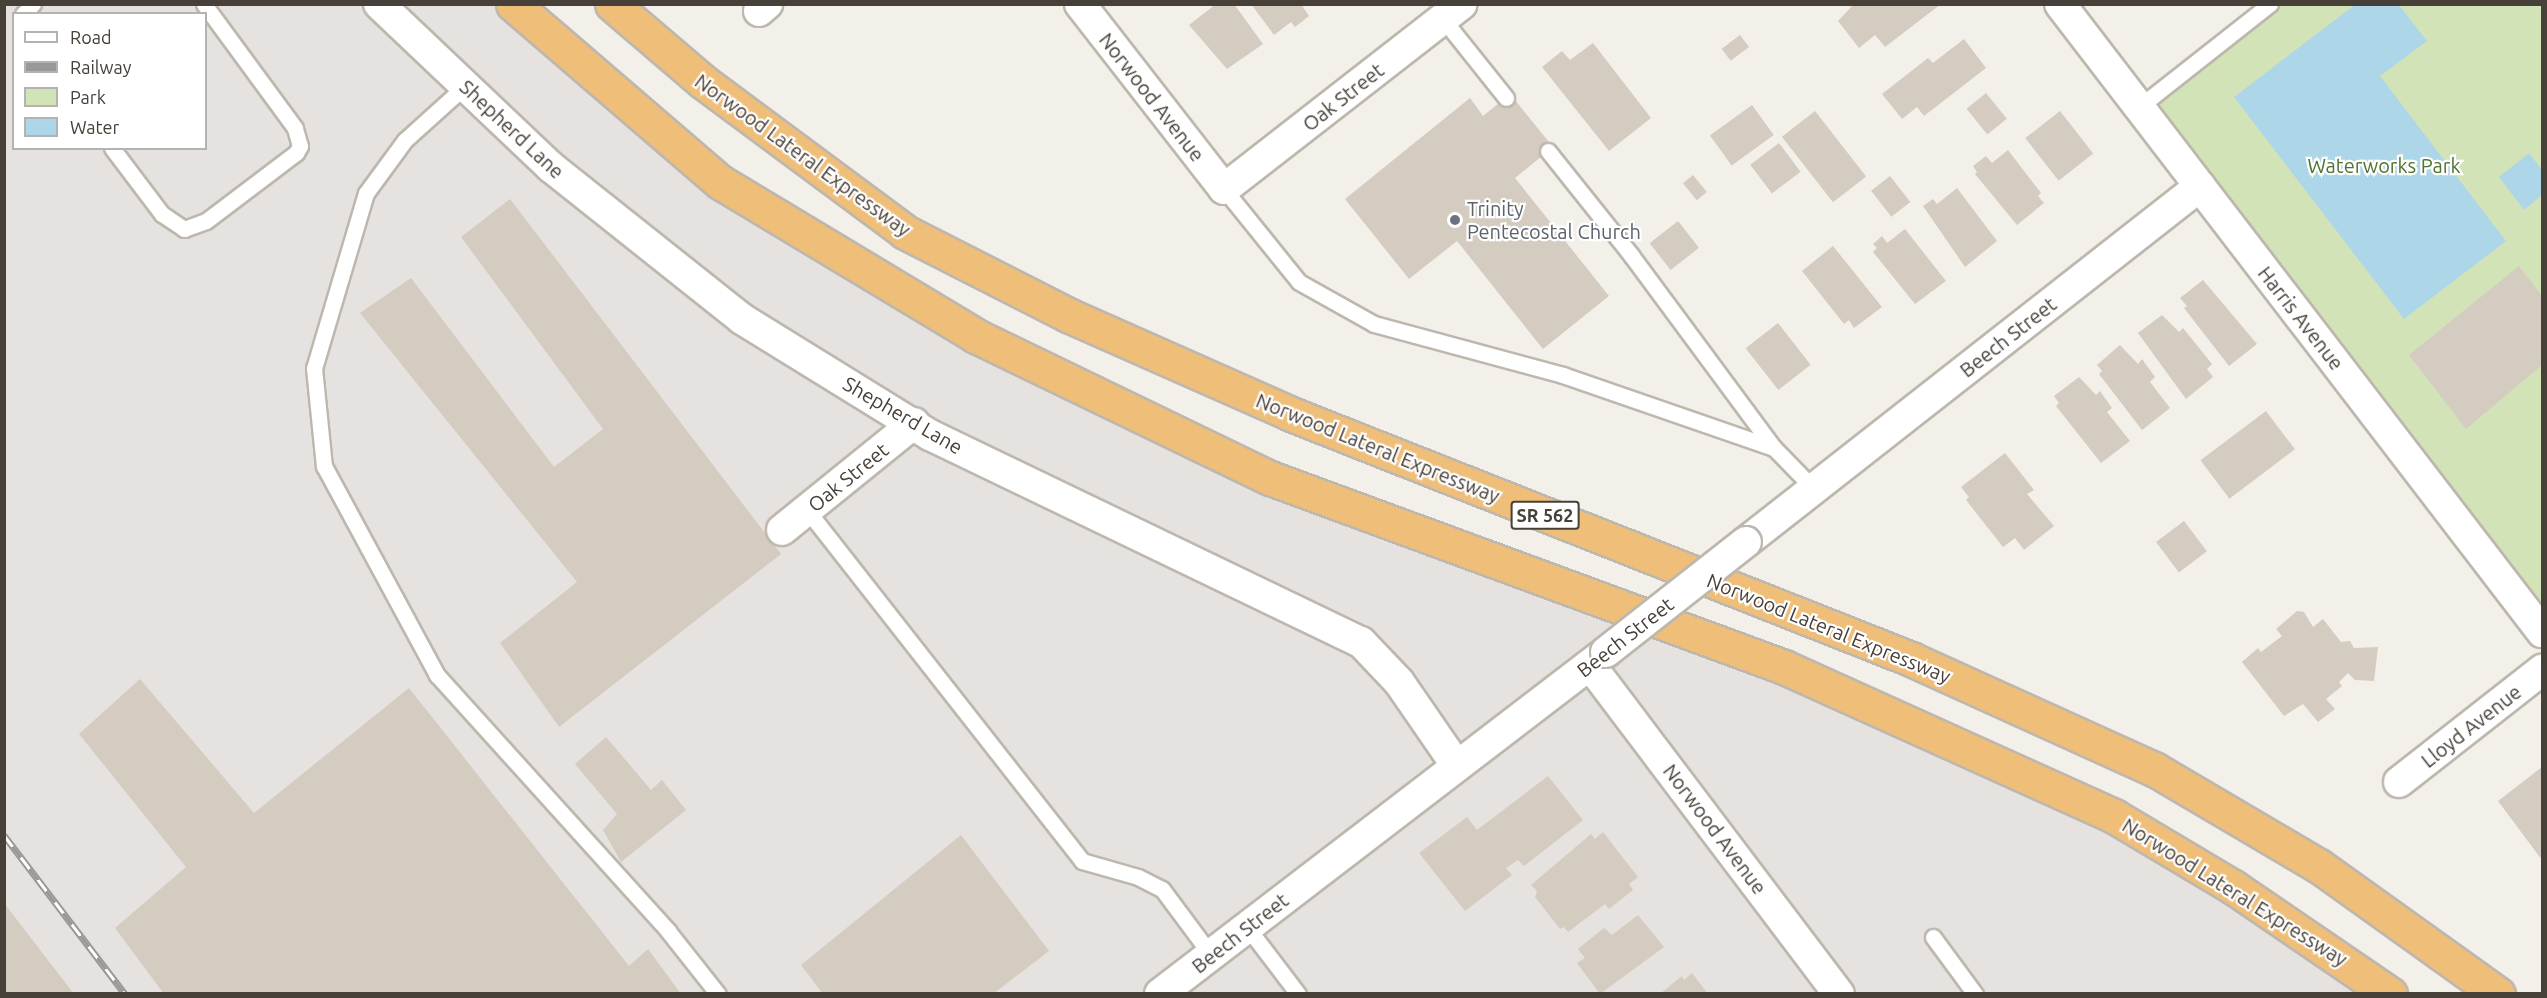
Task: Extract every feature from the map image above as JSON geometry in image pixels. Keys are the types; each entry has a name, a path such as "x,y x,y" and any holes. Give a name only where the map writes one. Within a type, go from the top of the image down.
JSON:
{"highway":[{"name":"Norwood Lateral Expressway","path":"513,4 720,182 976,336 1270,478 1784,667 2092,806 2233,887 2390,993"},
{"name":"Norwood Lateral Expressway","path":"612,4 702,81 905,232 1068,315 1291,414 1911,659 2154,769 2319,866 2498,993"}],"street":[{"name":"Shepherd Lane","path":"379,4 551,167 742,319 914,423 930,435 1361,642 1399,682 1457,766"},
{"name":"Norwood Avenue","path":"1080,4 1224,189"},
{"name":"Harris Avenue","path":"2060,4 2542,632"},
{"name":"Oak Street","path":"1224,189 1452,12"},
{"name":"Beech Street","path":"1160,993 1598,658 2200,186"},
{"name":"Oak Street","path":"782,530 914,423"},
{"name":"Norwood Avenue","path":"1598,658 1839,993"},
{"name":"Lloyd Avenue","path":"2399,782 2542,670"}],"lane":[{"path":"114,150 162,214 184,229 206,222 296,153 300,146 295,128 204,4"},
{"path":"2139,107 2270,4"},
{"path":"1452,12 1506,98"},
{"path":"465,86 405,140 366,193 314,368 324,466 437,675 669,931 718,993"},
{"path":"1548,151 1632,255 1774,448 1814,489"},
{"path":"1224,189 1299,282 1374,324 1563,375 1774,448"},
{"path":"807,510 1082,861 1138,876 1162,889 1211,955"},
{"path":"1247,927 1298,993"},
{"path":"1934,937 1976,993"}],"shaded area":[{"path":"5,4 513,5 720,182 1116,405 1962,746 2390,994 5,994"}],"green space":[{"name":"Waterworks Park","path":"2270,5 2542,5 2542,632 2139,107"}],"water":[{"path":"2356,4 2399,5 2427,41 2380,76 2506,241 2404,319 2234,97"},
{"path":"2529,153 2542,170 2542,195 2524,210 2499,177"}],"building":[{"path":"1216,4 1234,4 1263,44 1227,69 1189,25"},
{"path":"1251,4 1301,4 1309,16 1295,27 1291,22 1274,35"},
{"path":"1854,4 1941,4 1885,47 1875,35 1859,48 1838,21"},
{"path":"1740,35 1749,47 1731,61 1722,49"},
{"path":"1964,39 1986,68 1924,116 1917,107 1902,119 1882,94 1928,58 1933,63"},
{"path":"1593,43 1651,118 1609,151 1542,67 1562,51 1570,60"},
{"path":"1986,93 2007,119 1987,134 1967,109"},
{"name":"Trinity Pentecostal Church","path":"1510,94 1553,147 1515,178 1609,296 1543,349 1457,241 1409,279 1345,199 1470,98 1483,116"},
{"path":"1752,105 1774,135 1732,165 1710,136"},
{"path":"1815,111 1866,176 1833,202 1782,137"},
{"path":"2060,111 2093,154 2059,181 2025,138"},
{"path":"1779,143 1801,172 1772,193 1750,165"},
{"path":"2008,150 2041,193 2038,196 2044,203 2017,225 1975,174 1977,172 1973,166 1986,156 1992,163"},
{"path":"1693,175 1707,192 1697,200 1683,183"},
{"path":"1890,176 1910,202 1891,217 1871,191"},
{"path":"1957,188 1997,241 1965,267 1923,206 1933,199 1937,204"},
{"path":"510,199 781,554 559,727 500,643 577,582 360,313 411,278 554,467 603,429 461,237"},
{"path":"1678,221 1699,248 1671,270 1650,243"},
{"path":"1905,229 1946,281 1915,304 1873,252 1877,248 1873,244 1882,236 1887,243"},
{"path":"1833,246 1882,307 1854,328 1849,320 1844,324 1802,271"},
{"path":"2519,266 2542,296 2542,365 2466,429 2409,355"},
{"path":"2203,280 2257,344 2229,366 2184,308 2187,306 2180,298"},
{"path":"2162,315 2179,332 2183,328 2212,364 2207,369 2213,377 2186,399 2138,333"},
{"path":"1778,323 1811,365 1778,390 1746,348"},
{"path":"2120,345 2138,364 2142,359 2155,377 2150,382 2170,408 2142,430 2099,374 2102,371 2097,365"},
{"path":"2079,377 2096,395 2100,391 2112,408 2107,412 2130,441 2101,463 2056,406 2059,403 2054,396"},
{"path":"2266,411 2295,449 2229,499 2201,460"},
{"path":"2005,453 2034,490 2027,494 2054,526 2024,550 2015,538 2003,547 1966,500 1969,497 1961,487"},
{"path":"2184,521 2207,551 2179,572 2156,542"},
{"path":"2297,611 2304,612 2313,627 2323,619 2341,642 2350,641 2354,648 2378,647 2374,681 2355,680 2348,673 2339,682 2342,686 2326,699 2335,709 2318,722 2303,704 2284,716 2242,662 2258,648 2261,652 2282,636 2276,629"},
{"path":"140,679 254,813 409,688 629,966 648,949 681,994 164,994 115,928 186,867 79,734"},
{"path":"606,737 651,790 662,780 686,810 621,862 603,830 617,814 575,764"},
{"path":"2542,767 2542,860 2498,801"},
{"path":"1548,776 1583,820 1524,866 1518,860 1506,868 1512,875 1465,911 1419,853 1467,817 1477,830"},
{"path":"1603,832 1638,877 1629,884 1633,890 1609,909 1605,904 1568,932 1564,927 1560,929 1535,897 1537,891 1531,885 1591,834 1595,839"},
{"path":"961,835 1049,951 993,994 823,994 801,965"},
{"path":"4,903 74,994 4,994"},
{"path":"1638,915 1664,947 1600,994 1577,963 1585,958 1578,949 1604,928 1612,935"},
{"path":"1692,973 1708,994 1660,994 1682,976 1684,980"}],"railway":[{"path":"4,835 125,994"}],"place":[{"name":"Trinity Pentecostal Church","path":"1455,220"}]}
